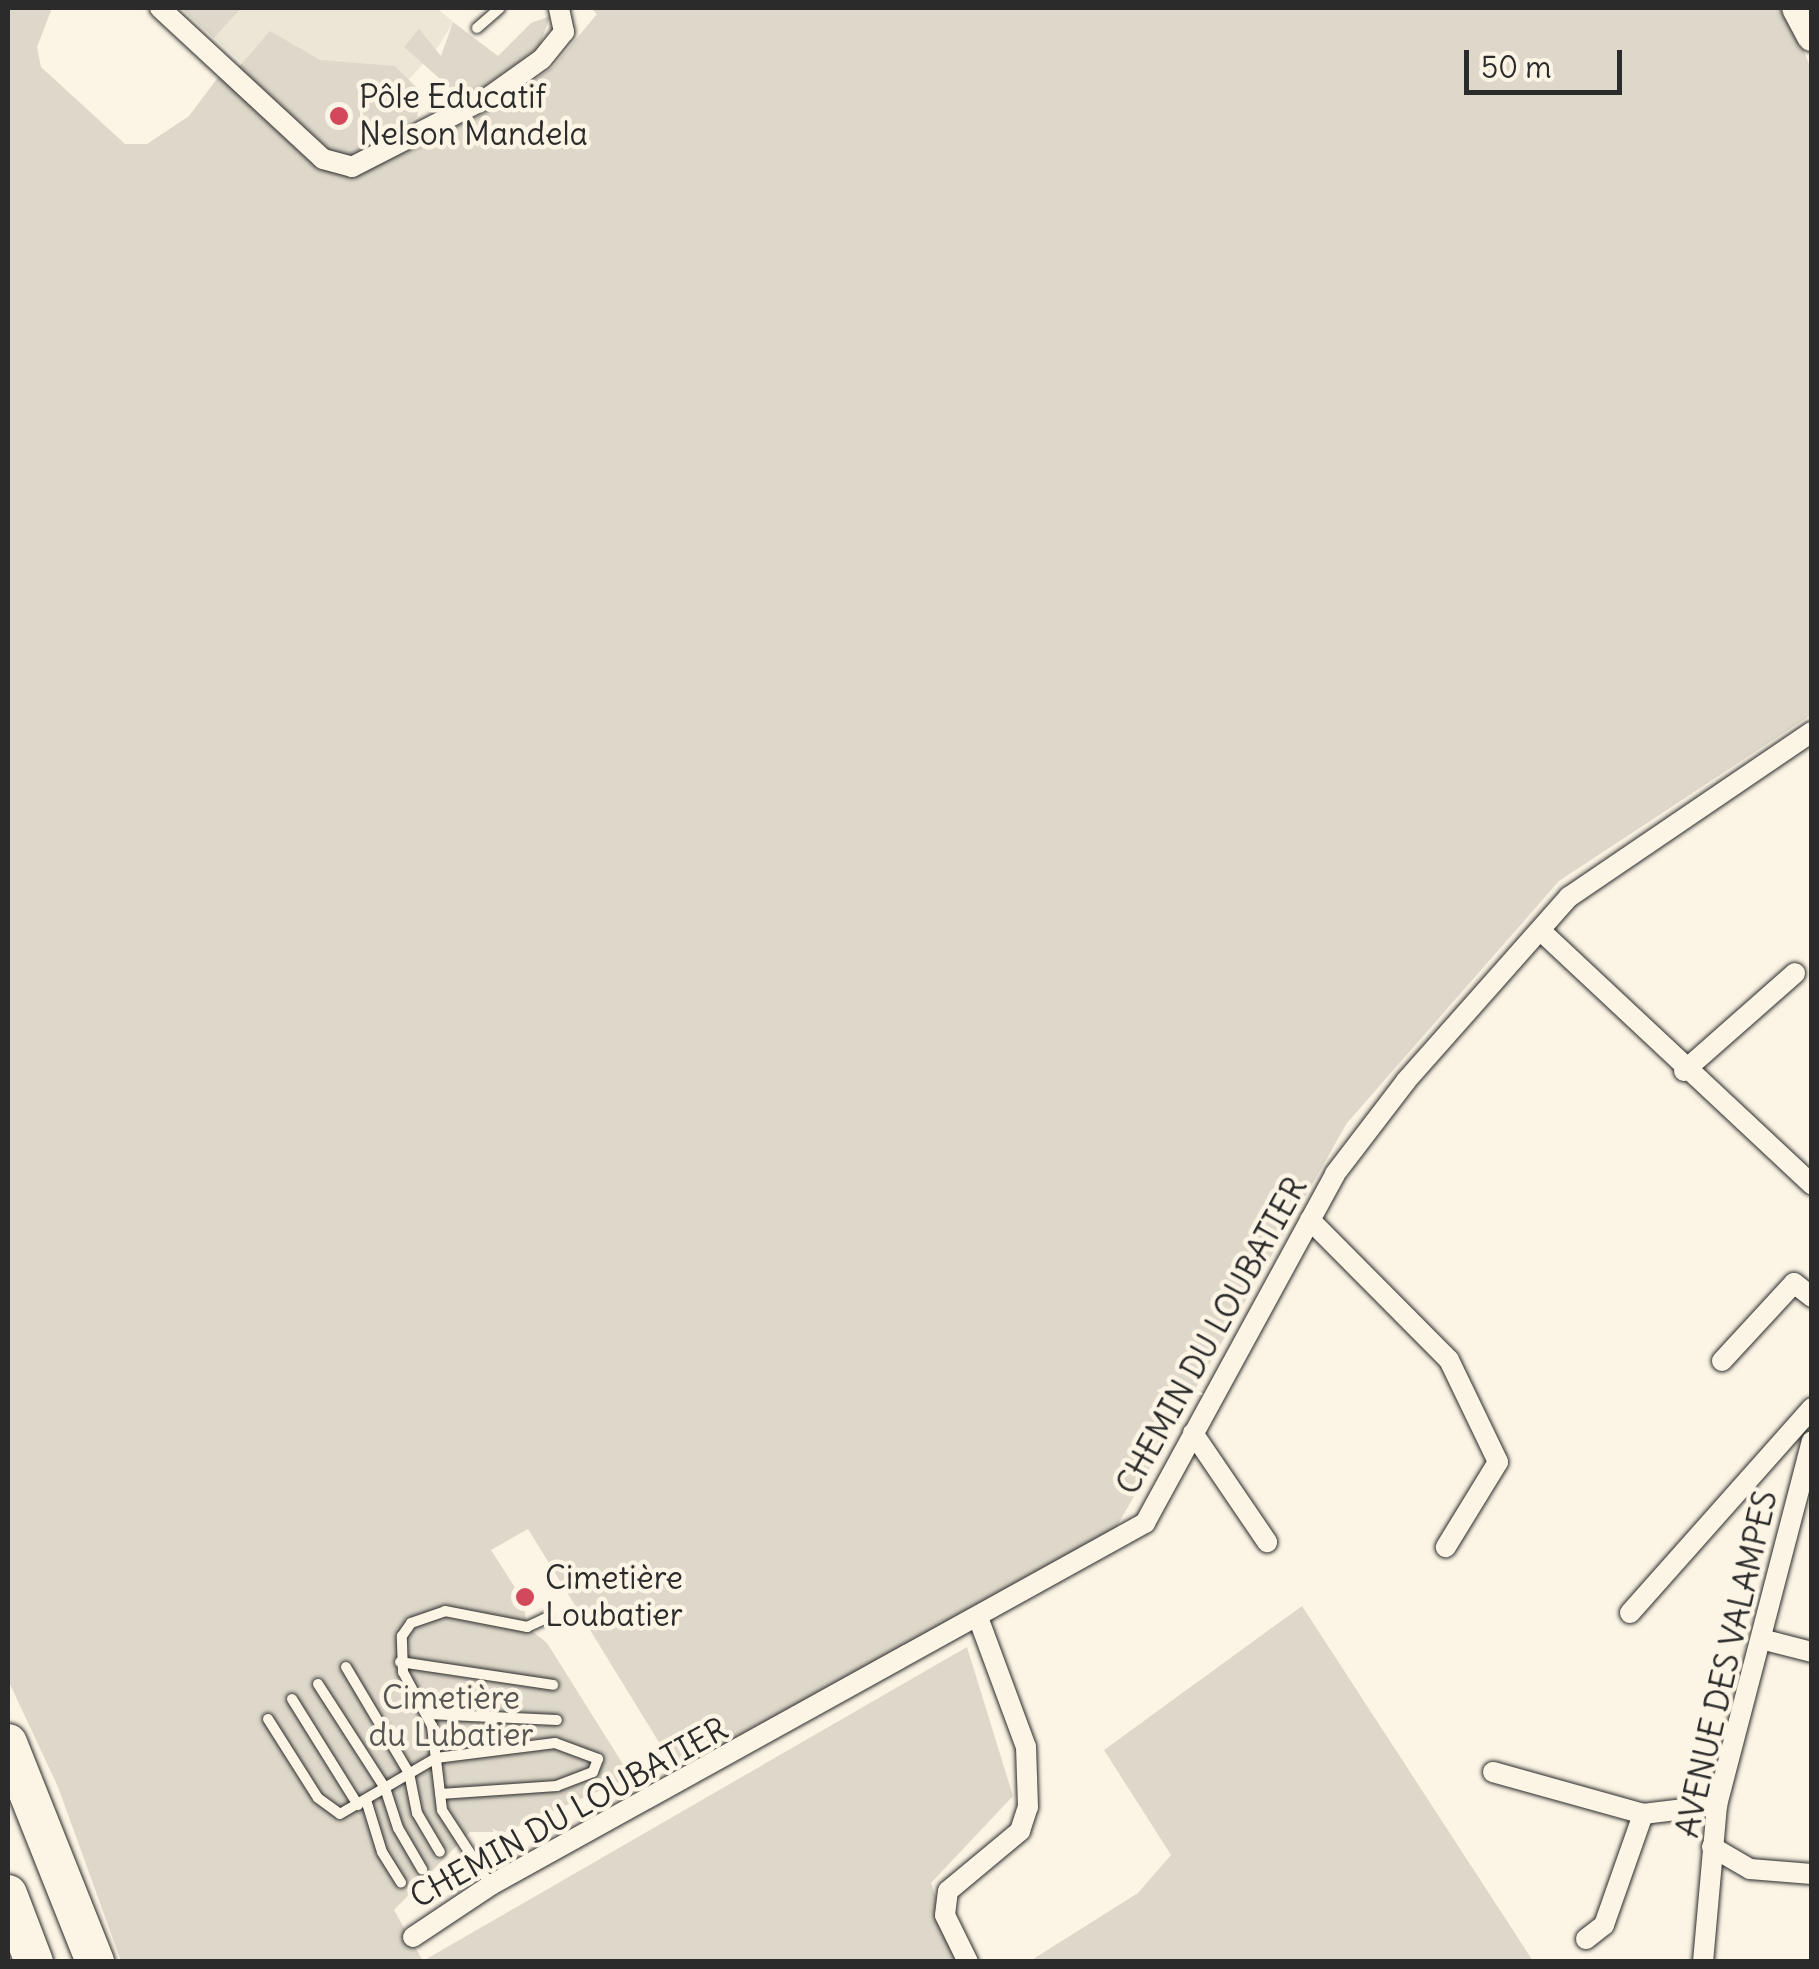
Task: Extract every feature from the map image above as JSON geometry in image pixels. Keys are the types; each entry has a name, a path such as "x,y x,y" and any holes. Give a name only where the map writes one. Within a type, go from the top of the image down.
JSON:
{"highway":[{"path":"8,1743 95,1962"},
{"path":"8,1894 34,1962"}],"street":[{"path":"160,8 323,159 352,166 489,97 542,59 564,32 560,8"},
{"name":"CHEMIN DU LOUBATIER","path":"412,1937 491,1885 1145,1522 1335,1174 1406,1081 1569,897 1812,732"},
{"path":"1542,931 1684,1071 1812,1185"},
{"path":"1684,1071 1796,973"},
{"path":"1310,1220 1449,1360 1498,1462 1446,1547"},
{"path":"1722,1361 1794,1283 1812,1297"},
{"name":"AVENUE DES VALAMPES","path":"1630,1614 1812,1408"},
{"path":"1194,1433 1266,1542"},
{"name":"AVENUE DES VALAMPES","path":"1703,1962 1717,1804 1812,1441"},
{"path":"968,1962 946,1915 948,1891 1020,1831 1028,1808 1026,1747 978,1617"},
{"path":"1761,1639 1812,1652"},
{"path":"1494,1772 1642,1814 1717,1804"},
{"path":"1586,1939 1604,1925 1642,1814"},
{"path":"1712,1847 1750,1869 1812,1874"}],"lane":[{"path":"477,28 500,8"},
{"path":"491,1885 448,1824 428,1714 400,1662 402,1636 428,1614 460,1613 526,1627 546,1618"},
{"path":"400,1662 553,1685"},
{"path":"346,1667 410,1773 417,1813 440,1852"},
{"path":"318,1684 385,1788 398,1828 422,1869"},
{"path":"292,1699 362,1802 382,1852 401,1882"},
{"path":"428,1714 556,1720"},
{"path":"268,1719 328,1809 340,1814 436,1758 555,1743 598,1759 592,1772 557,1786 440,1794"}],"shaded area":[{"name":"Pôle Educatif Nelson Mandela","path":"181,8 437,8 453,22 438,47 343,153"}],"green space":[{"name":"Cimetière du Lubatier","path":"8,8 52,8 37,47 41,67 125,144 147,144 189,116 219,76 320,167 349,177 494,108 553,67 597,14 591,8 1786,8 1812,71 1811,715 1559,881 1347,1123 1113,1533 676,1770 528,1529 491,1550 523,1600 527,1627 547,1643 631,1777 505,1832 470,1832 394,1910 423,1961 121,1961 58,1787 8,1680"},
{"path":"181,8 241,8 214,38"},
{"path":"550,16 539,47 470,97 458,95 404,47 419,29 441,56 453,22 498,56 531,23"},
{"path":"270,31 320,60 395,66 421,92 417,117 357,155 336,156 239,67"},
{"path":"1302,1606 1533,1961 1030,1961 1138,1893 1171,1855 1104,1750"},
{"path":"967,1647 1013,1796 931,1883 958,1961 423,1961"}],"place":[{"name":"Pôle Educatif Nelson Mandela","path":"339,116"},
{"name":"Cimetière Loubatier","path":"525,1597"}]}
